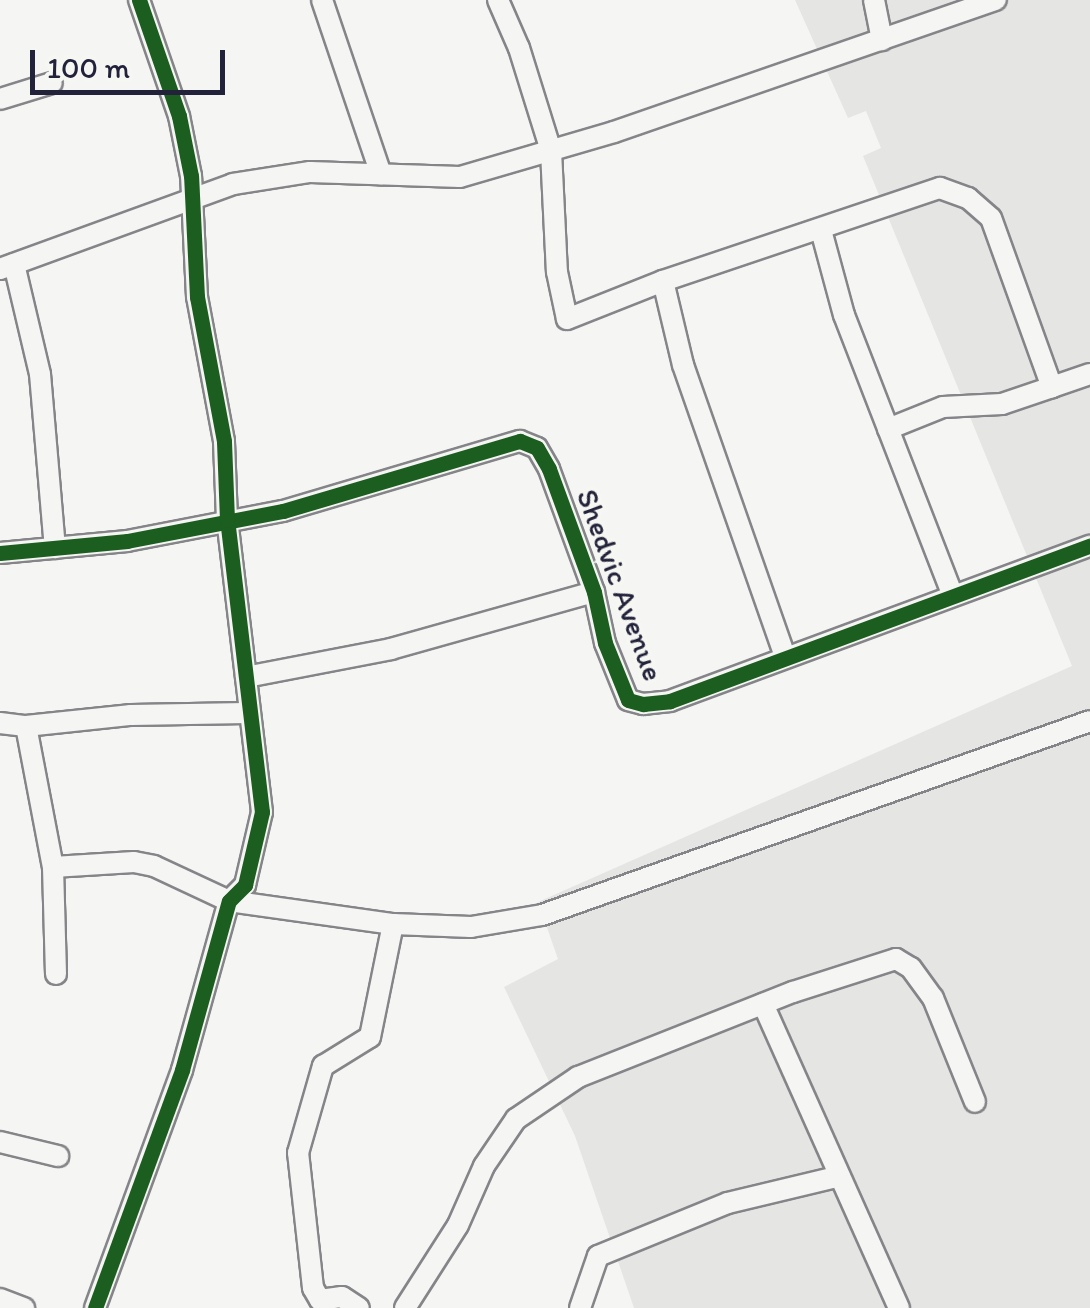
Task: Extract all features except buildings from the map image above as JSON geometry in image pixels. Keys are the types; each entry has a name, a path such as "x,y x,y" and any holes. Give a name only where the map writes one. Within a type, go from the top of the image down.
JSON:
{"street":[{"path":"96,1308 182,1070 229,901 245,886 262,812 247,713 224,440 198,297 193,197 179,116 139,0"},
{"path":"322,0 381,174"},
{"path":"498,0 519,48 551,152 557,272 567,319 940,188 968,198 990,218 1052,387"},
{"path":"874,0 882,40"},
{"path":"55,548 40,374 7,267 233,184 310,172 460,177 551,152 996,0"},
{"path":"0,98 52,84"},
{"path":"821,230 844,315 953,596"},
{"path":"664,282 683,366 784,657"},
{"path":"888,429 943,407 1002,404 1090,374"},
{"name":"Shedvic Avenue","path":"228,520 283,511 520,441 537,448 549,470 594,592 605,644 628,700 644,704 670,701 1090,546"},
{"path":"0,553 127,541 228,520"},
{"path":"246,676 391,649 594,592"},
{"path":"0,723 26,726 130,715 247,713"},
{"path":"54,867 134,862 154,866 229,901 393,924 471,927 542,915 1090,721"},
{"path":"26,726 54,867 56,974"},
{"path":"359,1308 342,1297 318,1304 298,1153 323,1066 370,1036 393,924"},
{"path":"405,1308 458,1225 484,1166 516,1119 578,1078 763,1004 896,959 911,968 932,998 975,1102"},
{"path":"763,1004 836,1177 898,1308"},
{"path":"0,1142 58,1156"},
{"path":"580,1308 598,1256 728,1203 836,1177"},
{"path":"0,1299 24,1308"}],"shaded area":[{"path":"795,0 1090,0 1090,1308 634,1308 575,1136 504,987 558,959 538,902 1072,666 863,156 881,148 866,111 848,118"}],"cycle path":[{"path":"95,1308 182,1070 229,901 245,885 262,812 227,520 224,441 197,297 191,176 179,116 139,0"},
{"path":"0,553 127,541 283,511 520,441 537,448 549,469 594,592 605,643 628,700 643,704 670,701 1090,546"}]}
